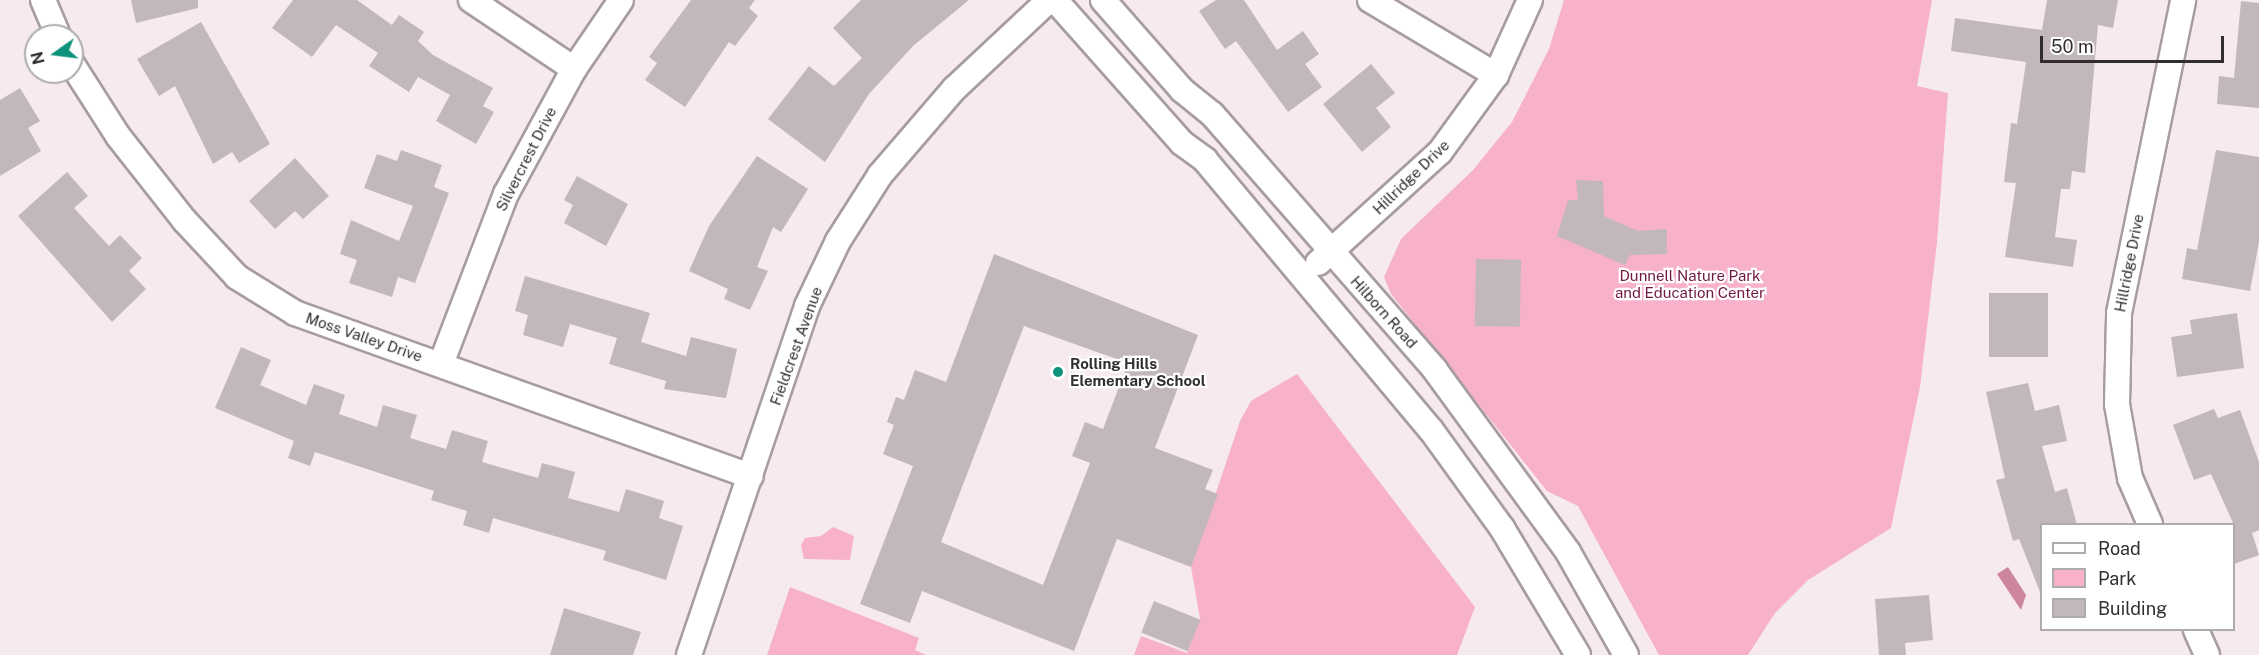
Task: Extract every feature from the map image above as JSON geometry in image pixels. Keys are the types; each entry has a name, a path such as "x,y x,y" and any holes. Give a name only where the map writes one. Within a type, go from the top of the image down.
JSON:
{"street":[{"path":"43,0 53,24"},
{"path":"471,0 574,69"},
{"name":"Silvercrest Drive","path":"441,364 506,194 574,69 621,0"},
{"name":"Fieldcrest Avenue","path":"689,655 807,306 856,213 880,175 954,89 1049,0"},
{"path":"1055,0 1305,275 1502,528 1578,655"},
{"name":"Hilborn Road","path":"1103,0 1182,90 1212,114 1435,370 1510,469 1568,552 1626,655"},
{"path":"1370,0 1496,75"},
{"name":"Hillridge Drive","path":"1305,275 1440,153 1496,75 1530,0"},
{"name":"Hillridge Drive","path":"2149,523 2130,478 2117,404 2119,312 2182,0"},
{"name":"Moss Valley Drive","path":"84,82 124,144 237,277 295,313 751,476"},
{"path":"2196,631 2207,655"}],"green space":[{"name":"Dunnell Nature Park and Education Center","path":"1564,0 1932,0 1917,86 1948,93 1937,242 1920,387 1891,528 1808,580 1775,613 1748,655 1659,655 1578,506 1547,491 1391,294 1384,277 1401,239 1473,170 1512,122 1549,49"},
{"path":"1297,374 1475,607 1457,655 1134,655 1141,636 1187,653 1200,619 1191,567 1240,421 1251,401"},
{"path":"833,527 854,536 850,560 804,559 801,545 805,538 821,536"},
{"path":"790,587 919,638 915,650 926,655 767,655"}],"shaded area":[{"path":"2008,567 2026,595 2021,610 1997,574"}],"building":[{"path":"131,0 198,0 198,8 136,23"},
{"path":"293,0 357,0 392,25 399,15 424,32 418,41 433,55 493,88 483,106 494,112 476,144 436,121 450,95 418,77 409,92 369,66 378,53 336,25 312,57 272,28"},
{"path":"691,0 755,0 749,8 758,16 735,46 729,42 685,107 645,80 657,63 649,57"},
{"path":"861,0 969,0 913,46 869,94 825,162 768,119 809,66 834,86 862,58 833,28"},
{"path":"1216,0 1244,0 1277,50 1303,31 1319,54 1305,64 1322,87 1288,112 1236,41 1225,49 1199,11"},
{"path":"2047,0 2118,0 2113,28 2098,25 2085,173 2072,171 2070,189 2061,189 2055,237 2077,240 2073,267 2005,257 2016,183 2004,182 2011,123 2017,124 2026,62 1951,51 1955,18 2042,30"},
{"path":"2241,1 2259,3 2259,108 2217,104 2219,76 2234,78"},
{"path":"201,22 270,144 239,163 232,152 213,164 175,86 159,96 137,59"},
{"path":"1371,64 1395,93 1376,108 1391,127 1362,152 1323,104"},
{"path":"20,88 40,121 28,128 41,151 0,176 0,100"},
{"path":"401,150 442,165 434,187 449,193 415,283 398,277 392,297 349,283 357,260 340,254 351,220 399,241 413,206 364,188 377,154 397,161"},
{"path":"2216,150 2259,157 2259,242 2250,291 2182,279 2187,248 2197,250"},
{"path":"757,156 808,189 781,232 773,227 757,267 768,271 750,310 724,299 728,289 689,271 709,226"},
{"path":"295,158 329,196 303,219 295,211 275,229 249,201"},
{"path":"67,172 88,196 74,208 109,246 120,235 142,258 129,271 146,289 112,322 18,216"},
{"path":"577,176 628,204 606,246 564,223 573,205 564,200"},
{"name":"Dunnell Nature Park and Education Center","path":"1576,180 1603,181 1604,216 1638,231 1667,229 1667,254 1630,255 1625,265 1557,236 1568,200 1578,200"},
{"path":"994,254 1198,335 1155,448 1213,470 1205,489 1218,494 1191,567 1117,539 1074,651 922,591 910,623 860,604 913,466 883,454 894,425 887,422 896,397 904,400 915,370 946,382","holes":["1024,326 1128,363 1103,429 1085,422 1072,456 1090,463 1043,585 941,542"]},
{"path":"1476,259 1521,260 1520,327 1475,326"},
{"path":"525,276 650,313 641,342 686,356 691,337 737,349 726,398 664,389 666,381 609,364 617,338 570,324 563,347 523,335 528,315 515,311"},
{"path":"1989,293 2048,293 2048,357 1989,357"},
{"path":"2237,313 2244,368 2177,377 2171,337 2192,334 2190,320"},
{"path":"241,347 271,360 260,385 306,405 314,384 345,395 339,414 377,427 383,405 417,415 410,438 446,449 452,430 488,441 482,462 538,478 542,463 575,472 568,498 619,512 626,489 664,501 659,518 683,526 666,580 603,560 606,551 493,518 489,533 463,525 467,511 431,500 434,491 315,452 310,466 288,458 294,441 215,408"},
{"path":"2028,383 2035,411 2059,405 2067,441 2042,446 2055,492 2067,488 2076,523 2040,523 2040,592 2019,539 2013,541 1996,480 2005,478 1986,392"},
{"path":"2214,409 2218,418 2240,410 2259,462 2259,530 2252,533 2259,555 2235,564 2235,523 2211,474 2194,480 2173,425"},
{"path":"1929,595 1933,640 1905,643 1906,655 1879,655 1875,599"},
{"path":"1154,601 1200,620 1188,651 1141,633"},
{"path":"564,608 641,632 633,655 550,655"}],"place":[{"name":"Rolling Hills Elementary School","path":"1058,372"}]}
